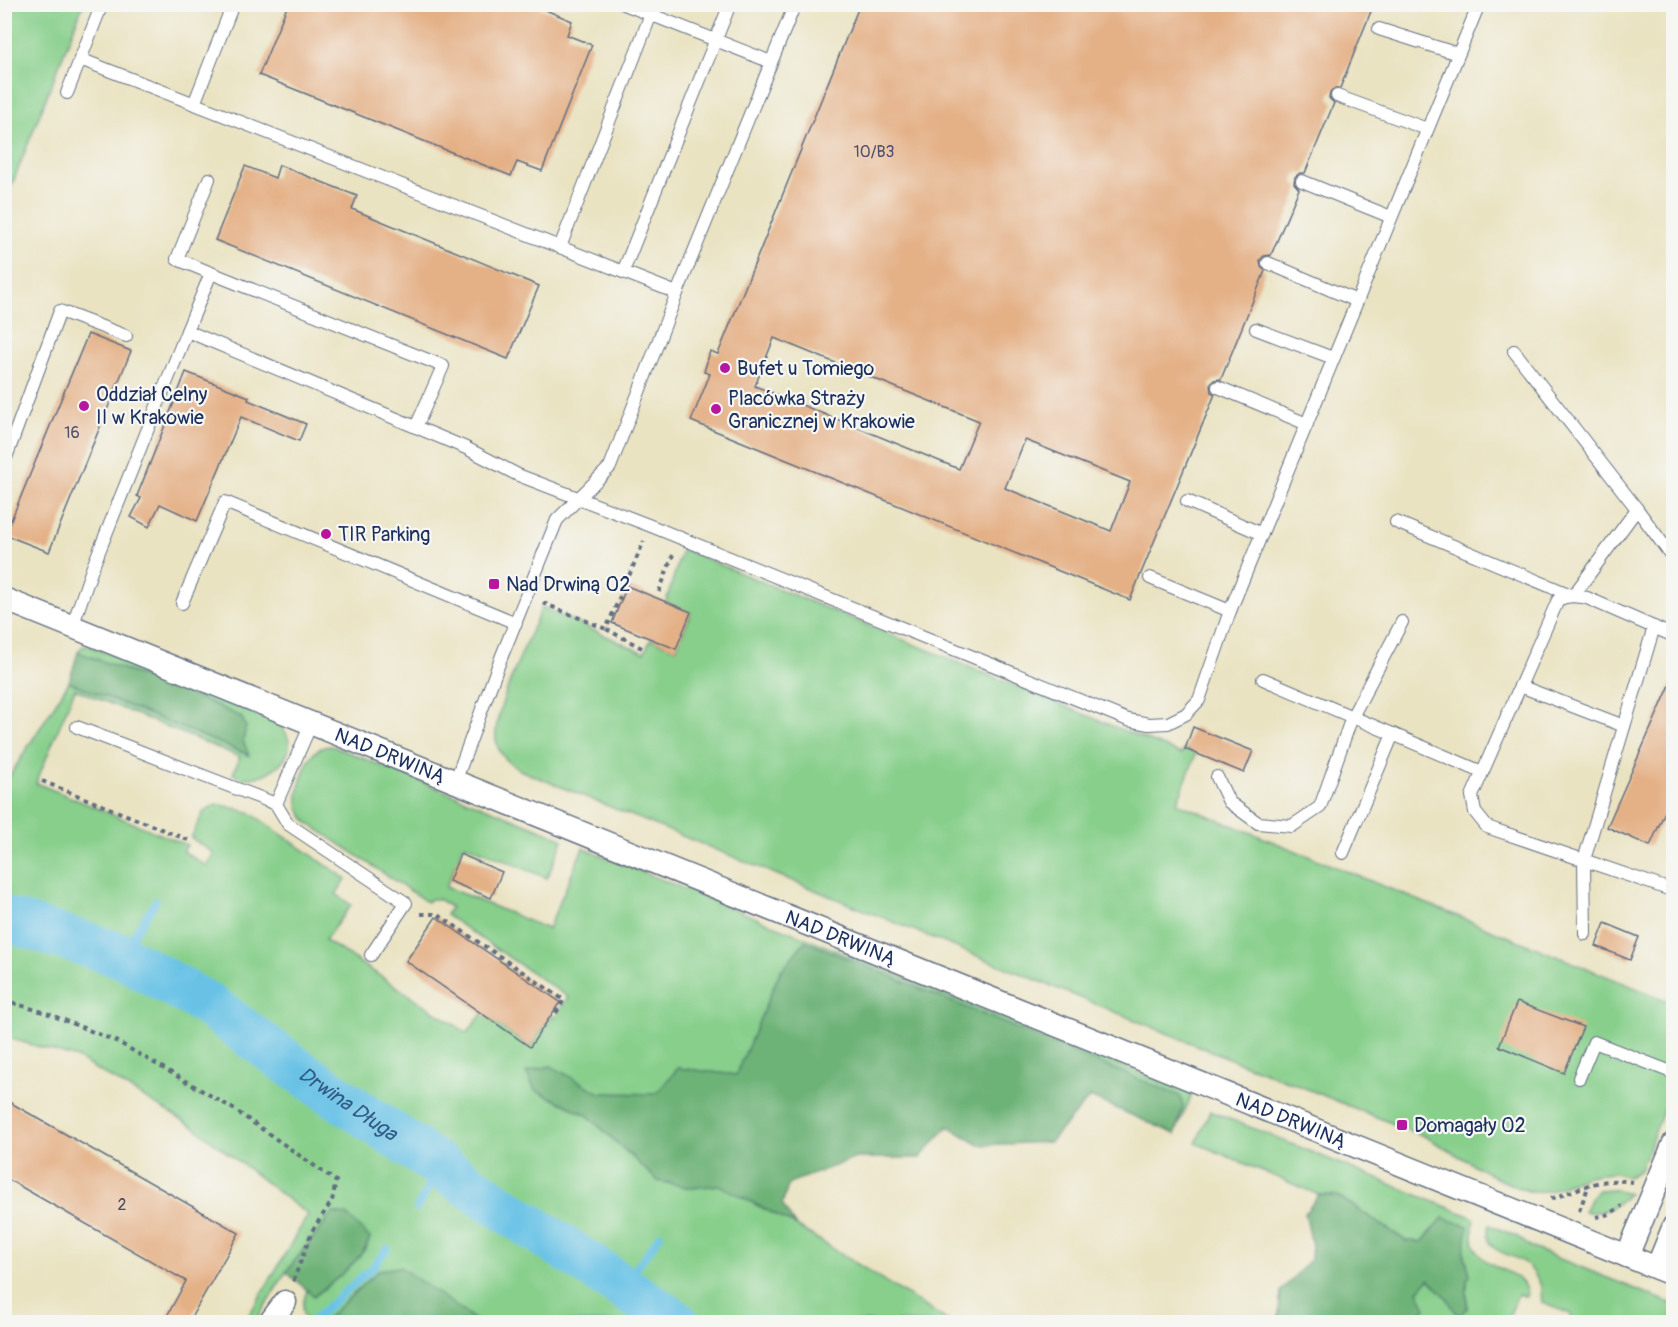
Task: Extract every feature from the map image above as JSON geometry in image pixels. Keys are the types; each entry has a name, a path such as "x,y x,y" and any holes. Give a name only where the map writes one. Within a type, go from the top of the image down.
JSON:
{"street":[{"name":"NAD DRWINĄ","path":"4,599 1665,1271"},
{"path":"1627,1256 1674,1143"},
{"path":"1665,1271 1674,1226"},
{"path":"270,1323 285,1302"}],"lane":[{"path":"67,93 102,4"},
{"path":"194,104 233,4"},
{"path":"624,4 653,10 716,40 771,62"},
{"path":"623,272 730,4"},
{"path":"455,782 556,520 610,467 677,294 795,4"},
{"path":"187,331 466,448 518,475 679,537 1128,720 1149,724 1168,723 1186,714 1199,700 1230,611 1479,4"},
{"path":"560,248 653,10"},
{"path":"1379,29 1458,54"},
{"path":"80,59 677,294"},
{"path":"1336,96 1427,129"},
{"path":"209,179 177,259 443,366 416,427"},
{"path":"1302,180 1392,217"},
{"path":"1268,263 1357,301"},
{"path":"72,627 96,559 212,273"},
{"path":"4,463 60,311 126,336"},
{"path":"1256,329 1334,358"},
{"path":"1514,351 1674,559"},
{"path":"1218,387 1307,424"},
{"path":"1187,501 1262,534"},
{"path":"182,603 225,502 516,623"},
{"path":"1573,596 1637,509"},
{"path":"1396,522 1573,596"},
{"path":"1150,578 1230,611"},
{"path":"1674,636 1587,598 1573,596 1558,600 1472,796 1475,812 1487,827 1674,891"},
{"path":"1217,777 1229,802 1258,823 1292,826 1320,807 1352,717 1402,622"},
{"path":"1585,934 1584,860 1654,627"},
{"path":"1263,679 1482,772"},
{"path":"1520,686 1624,726"},
{"path":"276,804 311,724"},
{"path":"77,727 276,804 288,824 406,903 371,955"},
{"path":"1343,853 1393,734"},
{"path":"1579,1078 1594,1042 1674,1073"}],"path":[{"path":"659,592 679,537"},
{"path":"606,629 645,540"},
{"path":"539,601 606,629 642,648"},
{"path":"42,781 188,840"},
{"path":"406,903 422,914 437,914 564,1000 554,1016"},
{"path":"4,1000 49,1014 118,1042 232,1108 336,1181 332,1201 312,1231 285,1302"},
{"path":"1554,1205 1544,1201 1589,1184 1614,1180 1639,1183"},
{"path":"1584,1216 1574,1214 1579,1211 1589,1184"},
{"path":"1590,1217 1609,1214 1628,1202"}],"green space":[{"path":"4,5 83,5 5,202"},
{"path":"682,549 1181,754 1185,749 1196,754 1177,803 1673,1003 1673,1086 1640,1170 1628,1177 1615,1173 1602,1174 1588,1176 1549,1191 1528,1191 1498,1179 1426,1137 522,771 509,762 497,746 496,728 513,674 542,607 644,653 651,639 676,649 691,613 666,602"},
{"path":"88,645 280,724 287,734 289,749 274,769 258,777 242,778 233,774 240,757 75,689 36,783 187,845 183,851 206,866 214,853 191,838 204,811 218,804 249,812 346,879 336,894 351,905 325,940 467,1033 482,1014 530,1047 551,1016 554,1018 568,997 446,915 451,907 438,899 430,899 427,902 308,823 299,808 299,788 307,764 321,748 335,747 563,840 547,878 464,844 446,887 548,929 583,848 1192,1094 1175,1134 1183,1106 780,972 736,1075 678,1068 656,1094 600,1093 551,1066 526,1072 535,1090 587,1115 658,1181 692,1188 719,1185 795,1225 950,1322 476,1322 399,1267 379,1270 323,1322 308,1322 302,1311 307,1290 315,1296 339,1277 367,1247 333,1213 286,1272 255,1322 245,1322 308,1215 194,1127 77,1058 5,1037 4,785 69,682 248,755 243,741 246,726 241,717 209,702 78,652 82,647"},
{"path":"78,652 209,702 241,717 246,726 243,741 249,755 69,682"},
{"path":"805,941 1180,1096 1183,1106 1175,1134 1090,1097 1050,1142 979,1145 948,1126 920,1158 856,1158 789,1183 782,1204 795,1225 719,1185 692,1188 658,1181 587,1115 535,1090 526,1072 551,1066 600,1093 656,1094 678,1068 736,1075 780,972"},
{"path":"1210,1111 1474,1218 1473,1240 1477,1251 1490,1263 1521,1281 1527,1297 1518,1294 1507,1322 1412,1322 1425,1308 1418,1291 1429,1279 1447,1298 1458,1316 1467,1309 1467,1280 1470,1275 1464,1252 1443,1218 1422,1242 1406,1241 1338,1196 1319,1195 1196,1143"},
{"path":"1612,1189 1629,1193 1609,1208 1598,1212 1584,1212 1590,1199 1598,1190"},
{"path":"1319,1195 1338,1196 1406,1241 1422,1242 1443,1218 1468,1226 1464,1252 1470,1275 1467,1281 1467,1309 1458,1316 1447,1298 1429,1279 1418,1291 1426,1308 1412,1322 1278,1322 1281,1291 1311,1259 1312,1245 1305,1213"},
{"path":"333,1213 347,1215 370,1238 367,1246 354,1262 314,1296 286,1272"},
{"path":"1489,1225 1518,1237 1530,1247 1673,1304 1673,1322 1568,1322 1571,1314 1542,1303 1540,1284 1528,1266 1493,1247 1489,1241"},
{"path":"400,1267 476,1322 323,1322 379,1270"}],"building":[{"path":"288,4 531,4 572,21 567,35 592,45 542,171 517,162 511,176 259,75"},
{"path":"860,4 1374,4 1340,88 1335,88 1330,93 1329,98 1334,103 1305,173 1300,173 1295,177 1294,183 1299,189 1271,255 1264,256 1260,260 1261,267 1265,271 1221,379 1214,380 1210,384 1211,392 1215,394 1130,600 691,421 710,374 704,372 710,351 718,354","holes":["774,338 979,421 959,469 755,386","1025,440 1130,482 1111,531 1005,488"]},
{"path":"279,165 357,196 352,209 539,286 508,359 215,240 245,166 275,178"},
{"path":"88,334 131,351 49,552 5,535"},
{"path":"186,372 249,397 248,400 306,424 299,441 241,417 197,521 160,504 149,527 131,517 141,498 137,496"},
{"path":"627,586 691,612 676,649 612,623"},
{"path":"1674,676 1674,791 1650,846 1607,827"},
{"path":"1193,727 1253,751 1244,773 1185,749"},
{"path":"460,854 502,872 491,898 449,881"},
{"path":"436,917 560,1002 530,1047 406,961"},
{"path":"1605,923 1639,937 1630,960 1596,946"},
{"path":"1517,1002 1583,1027 1564,1073 1499,1046"},
{"path":"4,1099 239,1233 188,1323 179,1323 167,1316 186,1281 4,1177"}],"waterway":[{"path":"120,955 156,901"},
{"name":"Drwina Długa","path":"4,919 120,955 207,1004 291,1065 441,1167 676,1322"},
{"path":"417,1208 441,1167"},
{"path":"623,1287 660,1235"},
{"path":"313,1320 372,1268 387,1249"}],"place":[{"name":"Bufet u Tomiego","path":"725,368"},
{"name":"Oddział Celny II w Krakowie","path":"84,406"},
{"name":"Placówka Straży Granicznej w Krakowie","path":"716,409"},
{"name":"TIR Parking","path":"326,534"},
{"name":"Nad Drwiną 02","path":"494,584"},
{"name":"Domagały 02","path":"1402,1125"}]}
